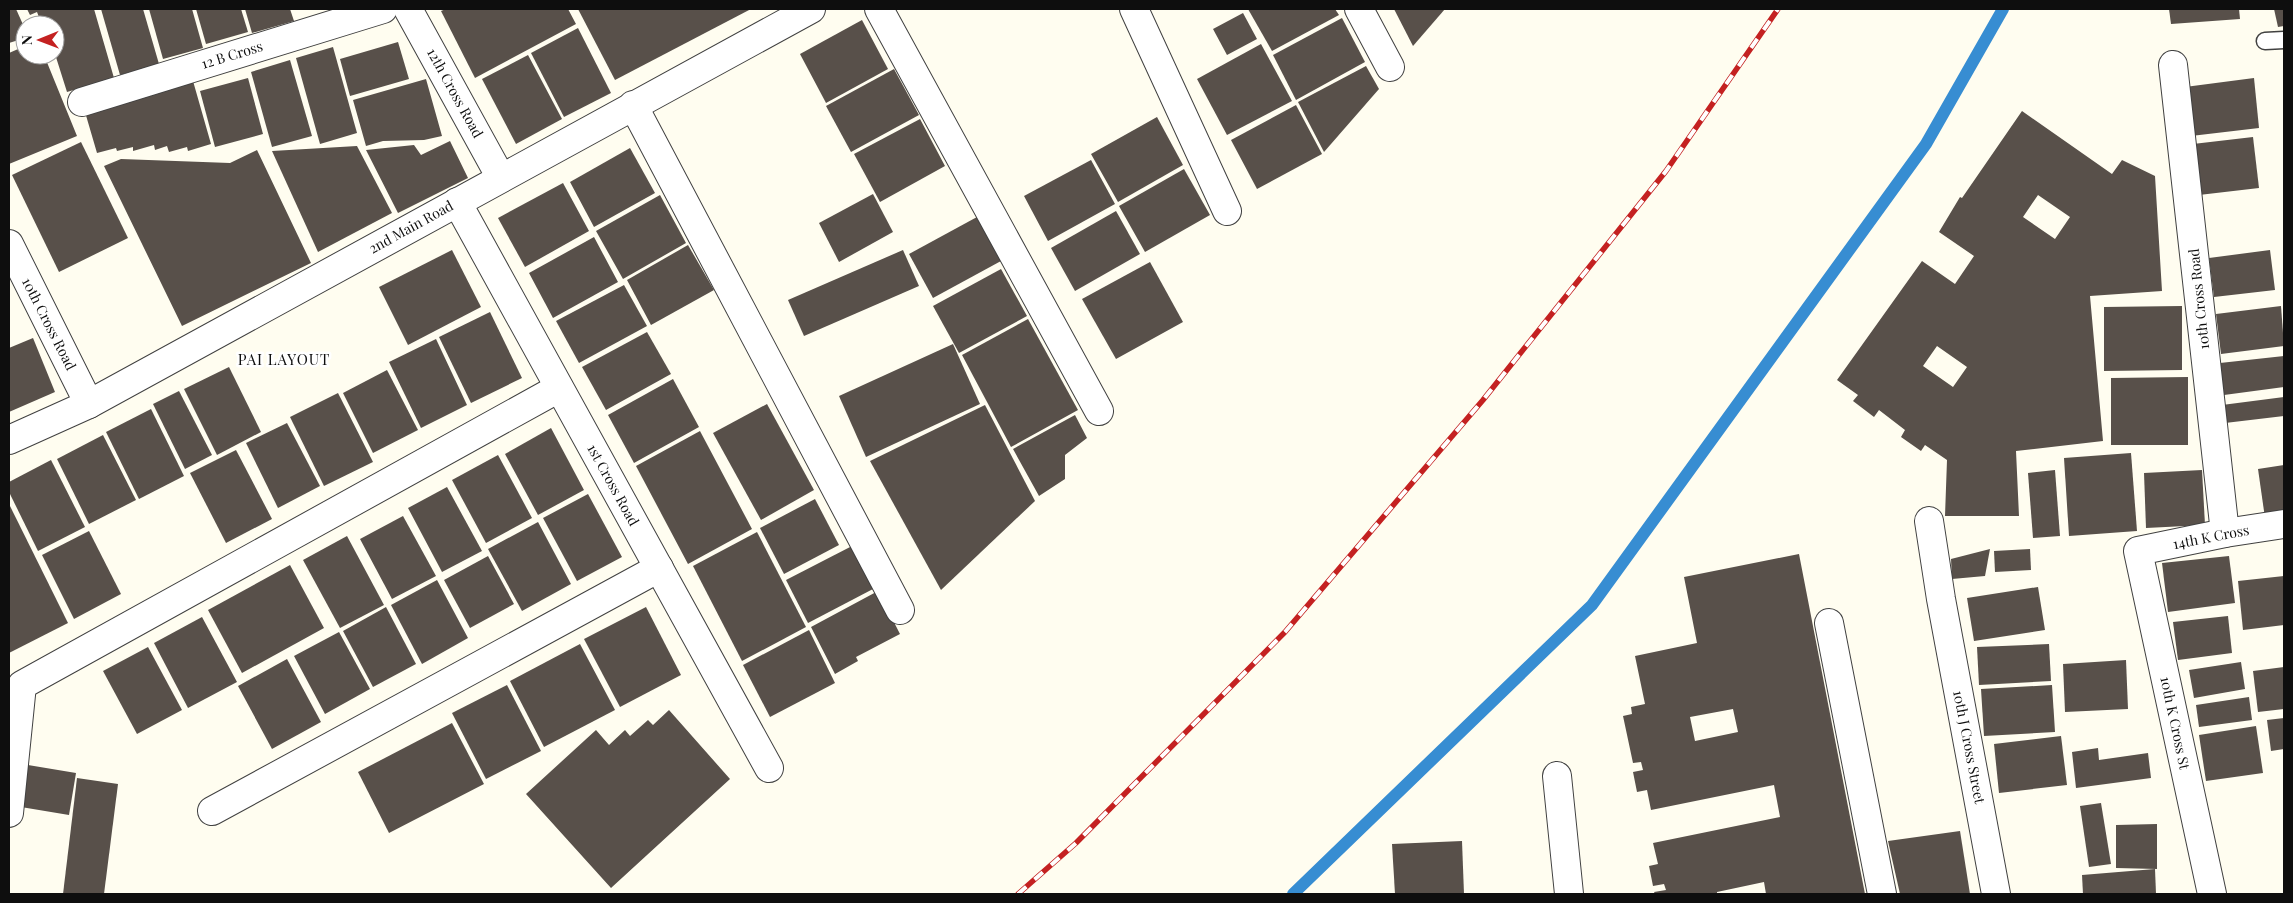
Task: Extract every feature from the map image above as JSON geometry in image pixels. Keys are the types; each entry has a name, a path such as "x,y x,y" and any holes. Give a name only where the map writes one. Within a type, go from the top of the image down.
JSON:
{"street":[{"name":"12 B Cross","path":"82,102 382,9"},
{"name":"12th Cross Road","path":"408,9 501,178"},
{"name":"2nd Main Road","path":"9,440 88,404 810,9"},
{"path":"879,9 1100,411"},
{"path":"1134,9 1227,211"},
{"path":"1359,9 1390,67"},
{"name":"10th Cross Road","path":"2173,65 2224,533"},
{"path":"633,105 900,610"},
{"name":"1st Cross Road","path":"457,202 769,768"},
{"name":"10th Cross Road","path":"9,244 88,404"},
{"path":"9,813 22,685 559,388"},
{"name":"10th J Cross Street","path":"1929,521 1941,599 1996,894"},
{"name":"14th K Cross","path":"2138,551 2224,533 2284,524"},
{"name":"10th K Cross St","path":"2138,551 2212,894"},
{"path":"212,812 659,568"},
{"path":"1829,623 1882,894"},
{"path":"1556,776 1568,894"}],"lane":[{"path":"2265,41 2284,40"}],"building":[{"path":"9,9 16,9 19,15 15,15 15,41 9,43"},
{"path":"27,9 94,9 114,78 67,92 58,65 65,65 65,15 38,15 37,12 30,15"},
{"path":"101,9 143,9 159,64 120,75"},
{"path":"149,9 192,9 203,48 163,59"},
{"path":"196,9 241,9 248,32 206,44"},
{"path":"245,9 290,9 294,21 252,33"},
{"path":"446,9 568,9 576,24 475,78 441,11"},
{"path":"578,9 751,9 615,80"},
{"path":"1248,9 1335,9 1339,15 1272,51"},
{"path":"1394,9 1445,9 1413,46"},
{"path":"2169,9 2239,9 2240,19 2171,24"},
{"path":"2274,9 2284,9 2284,26 2278,27"},
{"path":"1243,13 1257,39 1227,55 1213,29"},
{"path":"1342,18 1365,62 1296,100 1273,55"},
{"path":"862,20 888,69 826,103 800,54"},
{"path":"578,28 611,93 564,117 531,53"},
{"path":"398,42 409,79 350,96 340,59"},
{"path":"1261,44 1292,101 1227,135 1197,79"},
{"path":"333,47 357,133 320,144 296,58"},
{"path":"15,50 15,65 48,65 77,136 9,164 9,53"},
{"path":"528,55 562,119 516,144 482,79"},
{"path":"290,60 312,136 272,147 251,72"},
{"path":"1366,66 1379,89 1324,152 1298,102"},
{"path":"894,69 919,115 851,152 826,106"},
{"path":"248,78 263,134 215,147 200,91"},
{"path":"2254,78 2259,128 2191,136 2185,87"},
{"path":"426,79 442,136 424,140 383,141 366,146 353,100"},
{"path":"193,81 211,144 188,151 187,147 169,152 167,146 155,150 154,145 133,151 133,147 117,151 116,148 97,153 85,112"},
{"path":"1296,105 1322,154 1257,189 1231,140"},
{"path":"2022,111 2112,174 2122,160 2155,176 2162,291 2090,296 2103,441 2016,451 2019,516 1945,516 1947,460 1925,445 1921,451 1901,437 1905,430 1879,410 1874,417 1853,401 1858,395 1837,380 1922,261 1955,284 1974,256 1939,232 1960,197 1962,198","holes":["2038,195 2070,217 2055,239 2023,217","1937,346 1967,367 1953,387 1923,366"]},
{"path":"1157,117 1183,165 1118,202 1091,154"},
{"path":"920,119 945,166 880,202 854,154"},
{"path":"2253,137 2259,188 2199,195 2193,144"},
{"path":"450,141 468,178 398,213 366,150 414,145 421,155"},
{"path":"81,142 128,238 59,272 12,175"},
{"path":"357,146 392,213 318,252 272,151"},
{"path":"630,148 655,193 594,227 570,182"},
{"path":"257,150 311,263 182,326 104,166 121,159 230,163"},
{"path":"1091,160 1115,204 1048,241 1024,196"},
{"path":"1184,169 1210,215 1145,252 1119,206"},
{"path":"563,183 589,231 525,267 498,218"},
{"path":"873,194 893,232 839,262 819,223"},
{"path":"660,195 686,243 623,279 596,231"},
{"path":"1116,211 1140,254 1075,291 1051,248"},
{"path":"977,217 1001,261 933,298 909,254"},
{"path":"594,237 618,282 553,318 529,273"},
{"path":"688,245 714,290 651,325 627,280"},
{"path":"452,250 481,307 408,345 379,287"},
{"path":"903,250 919,286 804,336 788,300"},
{"path":"2270,250 2275,290 2214,297 2209,258"},
{"path":"1150,262 1183,322 1116,359 1082,299"},
{"path":"1001,269 1027,316 959,353 933,306"},
{"path":"624,285 647,326 579,363 556,321"},
{"path":"2182,306 2182,370 2104,371 2104,307"},
{"path":"2281,306 2284,346 2221,354 2216,314"},
{"path":"490,312 522,378 471,403 439,337"},
{"path":"1028,319 1078,410 1011,447 962,355"},
{"path":"647,332 671,374 606,410 582,367"},
{"path":"33,338 55,392 9,412 9,348"},
{"path":"436,339 467,405 421,428 389,362"},
{"path":"953,344 980,404 866,457 839,396"},
{"path":"2284,356 2284,387 2224,395 2220,363"},
{"path":"229,367 261,432 217,455 184,389"},
{"path":"387,370 418,430 373,453 343,393"},
{"path":"2188,377 2188,445 2111,445 2111,378"},
{"path":"673,379 699,427 634,463 608,415"},
{"path":"179,391 212,455 185,469 153,404"},
{"path":"338,393 373,462 324,486 290,417"},
{"path":"2284,397 2284,416 2225,423 2222,405"},
{"path":"767,404 814,490 761,520 713,433"},
{"path":"985,405 1035,501 941,590 870,461"},
{"path":"151,409 184,476 139,499 106,432"},
{"path":"1075,415 1087,438 1065,455 1065,479 1039,496 1013,449"},
{"path":"287,423 320,486 278,508 246,443"},
{"path":"551,428 584,490 538,515 505,454"},
{"path":"700,431 752,529 688,564 636,466"},
{"path":"103,435 136,500 89,524 57,459"},
{"path":"236,450 272,519 226,543 190,473"},
{"path":"2131,453 2137,531 2069,536 2064,458"},
{"path":"498,455 532,518 486,543 452,480"},
{"path":"51,460 85,527 38,551 9,492 9,482"},
{"path":"2284,465 2284,515 2265,518 2258,469"},
{"path":"2055,470 2060,536 2033,538 2028,473"},
{"path":"2202,470 2205,525 2146,528 2144,473"},
{"path":"447,487 482,551 442,572 408,508"},
{"path":"588,494 622,557 577,581 543,518"},
{"path":"815,499 839,545 784,574 760,528"},
{"path":"9,504 68,623 9,653"},
{"path":"403,516 436,576 392,599 360,539"},
{"path":"538,522 571,584 522,611 488,549"},
{"path":"89,531 121,594 74,619 42,555"},
{"path":"757,532 806,627 742,661 693,566"},
{"path":"347,536 384,605 340,628 303,560"},
{"path":"852,546 873,589 808,623 786,580"},
{"path":"1990,549 1985,576 1952,579 1951,559"},
{"path":"2030,549 2031,570 1995,572 1994,551"},
{"path":"1799,554 1865,894 1766,894 1764,882 1717,892 1717,894 1655,894 1654,892 1666,890 1664,884 1653,886 1649,866 1658,864 1653,843 1780,817 1774,785 1651,810 1647,790 1637,792 1633,772 1643,770 1641,762 1633,763 1623,716 1632,714 1631,707 1645,704 1635,656 1697,643 1684,577","holes":["1733,709 1738,732 1695,741 1690,717"]},
{"path":"488,556 514,604 470,628 444,580"},
{"path":"2229,556 2235,603 2168,612 2162,563"},
{"path":"290,565 324,628 242,673 208,610"},
{"path":"2284,576 2284,625 2243,630 2238,581"},
{"path":"437,580 468,638 422,664 391,605"},
{"path":"2038,587 2045,630 1974,641 1967,598"},
{"path":"878,591 900,634 856,657 858,661 835,674 811,627"},
{"path":"386,607 416,664 373,687 343,631"},
{"path":"646,607 681,675 620,707 584,639"},
{"path":"2228,616 2232,653 2178,660 2173,622"},
{"path":"202,617 237,682 188,708 154,643"},
{"path":"809,630 835,683 770,717 743,665"},
{"path":"339,632 370,689 325,714 294,656"},
{"path":"580,644 615,710 544,747 510,681"},
{"path":"2049,644 2051,681 1979,685 1977,647"},
{"path":"148,647 182,710 137,734 103,671"},
{"path":"287,659 321,722 272,749 238,686"},
{"path":"2126,660 2128,709 2065,712 2063,664"},
{"path":"2241,662 2245,689 2194,698 2189,670"},
{"path":"2284,667 2284,709 2258,712 2253,671"},
{"path":"507,685 541,751 486,779 452,713"},
{"path":"2052,685 2055,732 1984,736 1981,689"},
{"path":"2249,697 2252,720 2199,727 2196,705"},
{"path":"669,710 730,779 611,888 526,794 596,730 609,745 625,730 630,736 648,720 653,725"},
{"path":"2284,718 2284,749 2271,751 2267,720"},
{"path":"452,723 484,784 389,833 358,772"},
{"path":"2256,726 2263,773 2206,781 2199,735"},
{"path":"2061,736 2067,785 1999,793 1994,744"},
{"path":"2098,748 2099,760 2148,753 2151,778 2076,788 2072,752"},
{"path":"28,765 76,773 69,815 21,807"},
{"path":"77,778 118,784 104,894 63,894"},
{"path":"2101,803 2111,864 2089,867 2080,806"},
{"path":"2157,824 2157,869 2116,868 2116,825"},
{"path":"1960,831 1970,894 1900,894 1888,841"},
{"path":"1462,841 1464,894 1395,894 1392,844"},
{"path":"2155,869 2156,894 2083,894 2082,875"}],"waterway":[{"path":"1293,894 1592,605 1926,144 2003,9"}],"railway":[{"path":"1018,894 1076,843 1285,632 1483,400 1666,171 1778,9"}],"district":[{"name":"PAI LAYOUT","path":"284,360"}]}
